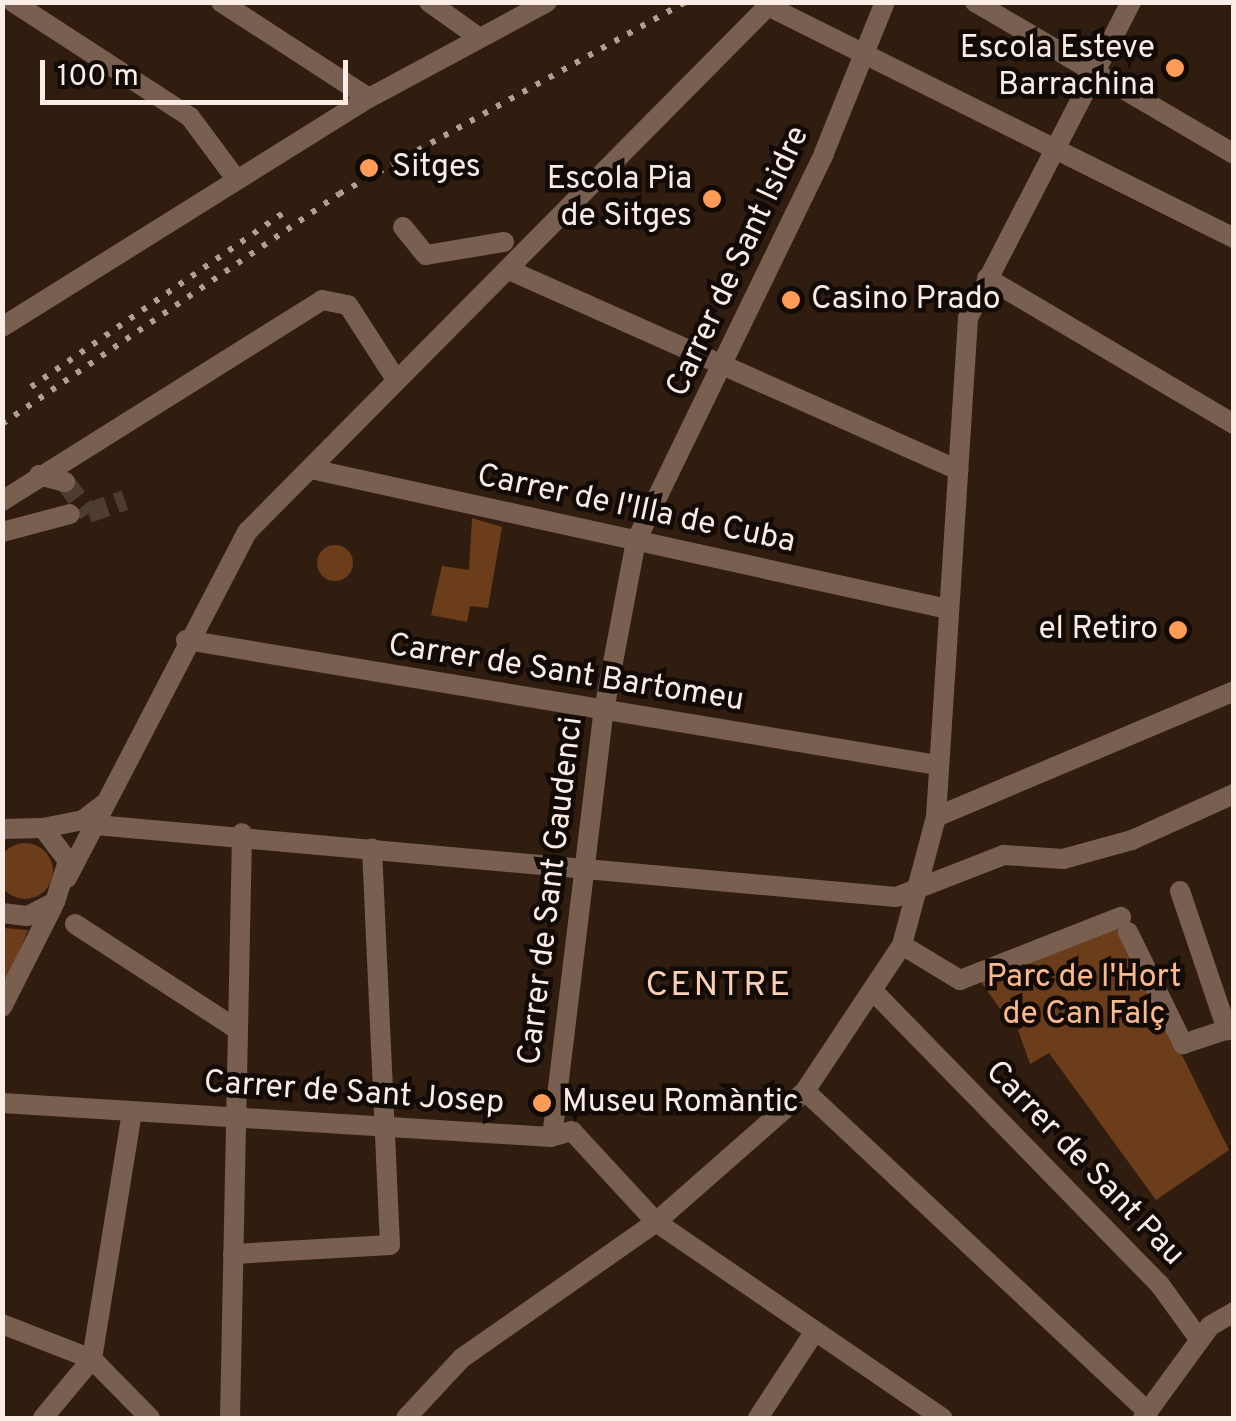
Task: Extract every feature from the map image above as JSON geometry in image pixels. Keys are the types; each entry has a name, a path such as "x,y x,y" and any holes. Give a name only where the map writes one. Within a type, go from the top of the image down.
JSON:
{"street":[{"path":"14,2 190,116 236,179"},
{"path":"221,2 369,98"},
{"path":"429,2 478,38"},
{"path":"2,328 369,98 547,2"},
{"name":"Carrer de Sant Isidre","path":"636,542 726,365 885,2"},
{"path":"975,2 1234,154"},
{"path":"406,1418 462,1358 656,1222 805,1091 875,993 902,946 914,918 936,817 934,791 968,318 1132,2"},
{"path":"2,1007 233,549 770,4 1234,238"},
{"path":"403,227 426,255 504,242"},
{"path":"509,270 958,470"},
{"path":"987,278 1234,424"},
{"path":"2,502 38,474 322,300 348,305 397,382"},
{"name":"Carrer de l'Illa de Cuba","path":"311,469 948,609"},
{"path":"38,474 65,482"},
{"path":"2,532 70,514"},
{"name":"Carrer de Sant Gaudenci","path":"554,1130 582,866 604,710 636,542"},
{"name":"Carrer de Sant Bartomeu","path":"186,640 936,765"},
{"path":"936,817 1234,691"},
{"path":"96,826 242,833 878,897 920,890 1004,855 1063,860 1132,840 1234,794"},
{"path":"5,826 43,828 83,820 106,801"},
{"path":"43,828 66,854 67,878"},
{"path":"230,1418 233,1114 242,833"},
{"path":"233,1254 390,1245 372,848"},
{"path":"902,946 960,980 1125,924 1182,1044 1230,1028 1180,891"},
{"path":"2,913 27,916 55,902"},
{"path":"75,924 238,1030"},
{"name":"Carrer de Sant Pau","path":"875,993 1160,1285 1200,1340"},
{"path":"805,1091 1146,1415 1200,1340 1234,1312"},
{"name":"Carrer de Sant Josep","path":"2,1103 233,1114 551,1138 554,1130"},
{"path":"43,1418 92,1359 132,1112"},
{"path":"554,1130 572,1131 656,1222 942,1418"},
{"path":"2,1324 92,1359 150,1418"},
{"path":"758,1418 815,1331"}],"green space":[{"path":"472,518 502,527 488,608 470,606 467,622 431,615 442,566 469,570"},
{"path":"335,545 348,550 353,563 348,576 335,581 322,576 317,563 322,550"},
{"path":"25,843 45,851 53,871 45,891 25,899 5,891 -3,871 5,851"},
{"name":"Parc de l'Hort de Can Falç","path":"1113,916 1229,1150 1156,1200 1049,1053 1030,1064 1018,1030 1029,1022 1012,1002 1001,1010 979,979"},
{"path":"3,928 28,930 3,992"}],"tunnel":[{"path":"65,482 88,513 125,500"}],"railway":[{"path":"2,424 339,194 686,2"},
{"path":"31,387 286,211"}],"place":[{"name":"Escola Esteve Barrachina","path":"1175,68"},
{"name":"Sitges","path":"369,168"},
{"name":"Escola Pia de Sitges","path":"712,199"},
{"name":"Casino Prado","path":"791,300"},
{"name":"el Retiro","path":"1178,630"},
{"name":"Museu Romàntic","path":"542,1103"}],"district":[{"name":"CENTRE","path":"719,986"}]}
